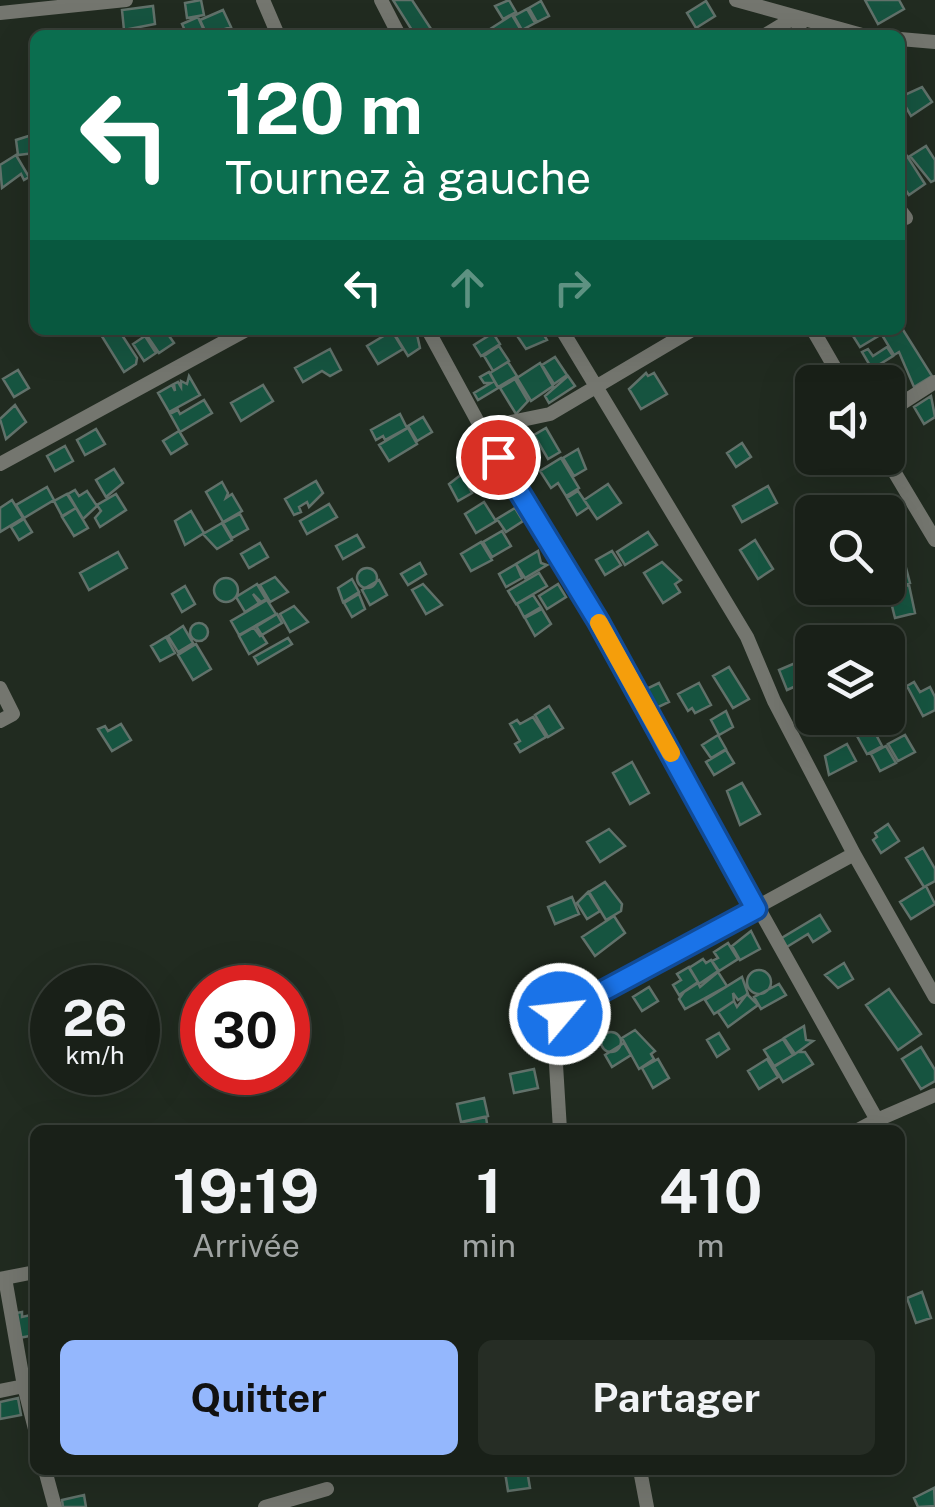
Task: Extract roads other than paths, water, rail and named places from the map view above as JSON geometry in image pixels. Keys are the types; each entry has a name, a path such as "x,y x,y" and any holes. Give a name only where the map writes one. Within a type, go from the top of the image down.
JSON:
{"street":[{"path":"0,13 126,0"},
{"path":"263,0 276,30"},
{"path":"381,0 396,30"},
{"path":"736,0 842,30"},
{"path":"774,30 795,18"},
{"path":"795,18 800,30"},
{"path":"905,39 935,42"},
{"path":"0,464 237,335"},
{"path":"431,335 598,621 877,1120"},
{"path":"565,335 747,637 774,700 854,854 935,997"},
{"path":"483,428 550,414 684,335"},
{"path":"816,335 833,365"},
{"path":"905,401 935,382"},
{"path":"896,475 935,540"},
{"path":"0,688 14,714 0,721"},
{"path":"560,1125 554,1032 560,1014 854,854"},
{"path":"868,1125 935,1094"},
{"path":"30,1273 2,1279 30,1409"},
{"path":"0,1392 24,1386"},
{"path":"46,1475 54,1507"},
{"path":"641,1475 647,1507"},
{"path":"265,1507 327,1490"}]}
